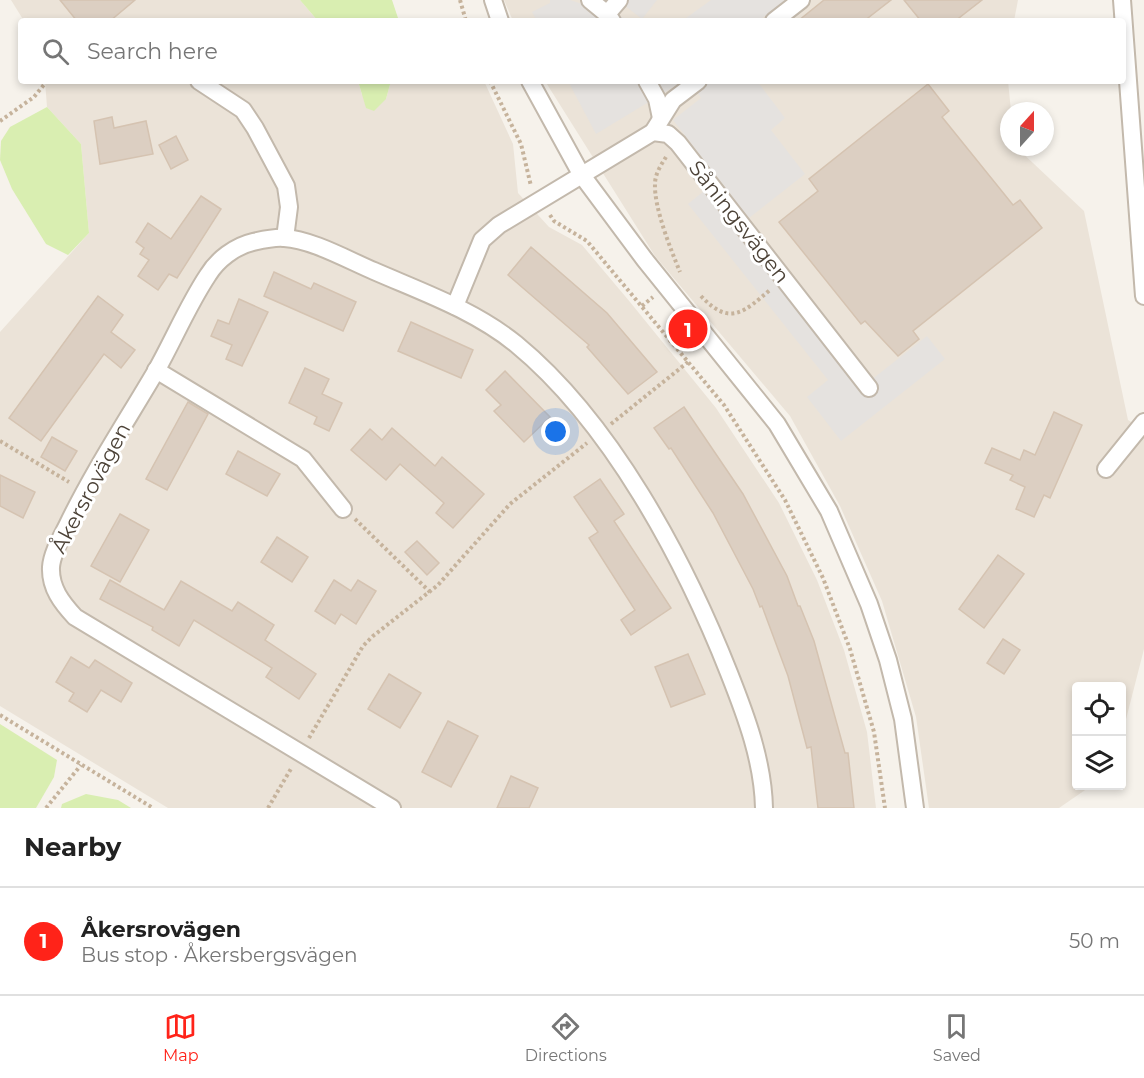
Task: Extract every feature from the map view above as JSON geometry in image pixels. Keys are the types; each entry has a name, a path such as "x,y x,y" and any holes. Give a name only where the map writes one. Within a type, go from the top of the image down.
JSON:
{"street":[{"path":"493,0 499,18"},
{"path":"590,0 610,17 619,0"},
{"path":"778,18 801,0"},
{"path":"1122,0 1123,18"},
{"path":"1126,54 1144,296"},
{"path":"204,84 243,110 286,186 289,207 285,237"},
{"path":"532,84 581,174 645,260 777,424 829,511 869,604 888,660 903,719 915,808"},
{"path":"648,84 657,99 657,125"},
{"path":"455,306 482,240 499,225 657,125 673,100 694,84"},
{"name":"Såningsvägen","path":"657,125 678,143 869,388"},
{"name":"Åkersrovägen","path":"392,808 75,617 60,600 52,583 51,565 57,546 85,492 209,273 228,253 250,242 285,237 455,306 498,332 539,364 576,404 599,434 663,531 717,644 756,751 764,808"},
{"path":"156,370 303,459 343,509"},
{"path":"1106,469 1144,422"}],"path":[{"path":"460,0 465,18"},
{"path":"0,121 34,97 45,84"},
{"path":"491,84 521,144 532,188 555,222 587,241 724,405 785,500 823,578 850,649 874,732 885,808"},
{"path":"678,143 659,168 655,184 676,261 686,279"},
{"path":"693,287 711,307 722,313 735,315 749,308 783,279"},
{"path":"268,808 363,646 372,636 430,592 510,504 688,362"},
{"path":"0,441 85,492"},
{"path":"343,509 370,531 430,592"},
{"path":"0,715 153,808"},
{"path":"46,808 81,765"}],"shaded area":[{"path":"11,0 300,0 315,18 22,18"},
{"path":"504,0 1018,0 1015,18 512,18"},
{"path":"550,0 570,0 624,18 535,18 532,12 550,3"},
{"path":"629,0 657,0 643,18 624,5"},
{"path":"711,0 787,0 762,18 686,18"},
{"path":"45,84 359,84 362,95 386,99 390,84 485,84 513,144 518,193 549,227 582,245 630,302 716,408 779,503 817,580 844,650 867,732 876,808 168,808 0,706 0,332 89,233 81,144 47,107"},
{"path":"547,84 1008,84 1010,102 1000,102 1000,156 1026,156 1084,211 1128,420 1144,430 1144,649 1126,719 1126,682 1072,682 1072,790 1085,790 1059,808 929,808 916,717 882,601 840,506 790,416 655,256"},
{"path":"570,84 678,84 596,134"},
{"path":"705,84 759,84 785,118 771,130 805,174 749,218 673,120 701,98 697,91"},
{"path":"704,191 861,388 927,336 945,359 841,441 807,397 828,380 688,204"}],"green space":[{"path":"300,0 392,0 398,18 315,18"},
{"path":"359,84 390,84 386,99 374,111 366,108"},
{"path":"47,107 81,144 89,233 68,255 46,244 12,189 0,160 1,141 10,127"},
{"path":"0,724 57,760 54,777 36,808 0,808"},
{"path":"86,794 118,800 131,808 61,808 62,804"}],"building":[{"path":"60,0 135,0 114,18 75,18"},
{"path":"824,0 891,0 868,18 802,18"},
{"path":"904,0 982,0 959,18 919,18"},
{"path":"928,84 949,111 942,117 1013,205 1020,200 1042,228 913,331 919,339 898,356 865,321 861,324 779,222 818,191 809,179"},
{"path":"112,117 114,128 146,121 153,154 100,164 94,121"},
{"path":"176,136 188,160 171,169 159,145"},
{"path":"201,196 221,209 177,278 169,274 158,290 138,276 149,260 140,254 144,248 136,242 148,223 171,239"},
{"path":"531,247 607,313 657,372 628,394 587,347 589,345 508,275"},
{"path":"274,272 311,289 314,283 356,302 343,331 264,296"},
{"path":"98,296 123,315 111,332 135,350 121,368 104,354 41,441 9,418"},
{"path":"239,299 268,312 242,366 226,359 232,345 211,336 218,320 229,324"},
{"path":"411,322 473,350 461,378 398,351"},
{"path":"305,368 329,379 322,394 342,403 329,431 314,424 317,417 289,403"},
{"path":"505,371 550,417 524,442 494,411 501,405 486,390"},
{"path":"188,402 208,414 167,490 146,479"},
{"path":"684,407 743,494 787,576 798,606 800,606 814,641 845,753 848,753 854,808 818,808 811,747 807,748 788,676 762,606 760,607 713,513 671,448 669,449 654,428"},
{"path":"1054,412 1082,425 1050,498 1044,495 1034,517 1016,509 1025,487 1010,480 1013,475 985,463 992,448 1020,460 1024,450 1035,455"},
{"path":"392,428 435,466 442,457 484,494 453,528 436,513 444,503 400,464 386,480 351,450 370,429 382,440"},
{"path":"52,437 77,451 65,471 41,457"},
{"path":"238,451 280,474 267,496 226,474"},
{"path":"0,475 35,492 23,518 0,506"},
{"path":"600,479 624,514 614,521 671,608 631,635 621,620 635,610 589,538 598,532 574,497"},
{"path":"120,514 149,530 120,582 91,566"},
{"path":"277,537 308,557 292,582 261,562"},
{"path":"417,541 439,563 427,575 405,552"},
{"path":"998,555 1024,574 984,628 959,609"},
{"path":"110,580 164,610 181,581 232,611 238,602 274,625 265,640 316,674 299,699 266,677 272,668 194,620 179,646 152,630 153,627 100,599"},
{"path":"334,580 351,591 358,580 376,591 356,624 341,614 335,624 315,611"},
{"path":"1003,639 1020,650 1004,674 987,663"},
{"path":"688,654 705,694 671,707 655,667"},
{"path":"71,657 89,668 95,660 132,683 121,702 101,690 87,712 69,701 74,693 56,682"},
{"path":"389,674 421,693 400,728 368,709"},
{"path":"448,721 478,736 451,787 422,772"},
{"path":"511,776 538,788 529,808 497,808"}],"place":[{"name":"Åkersrovägen","path":"688,329"}]}
